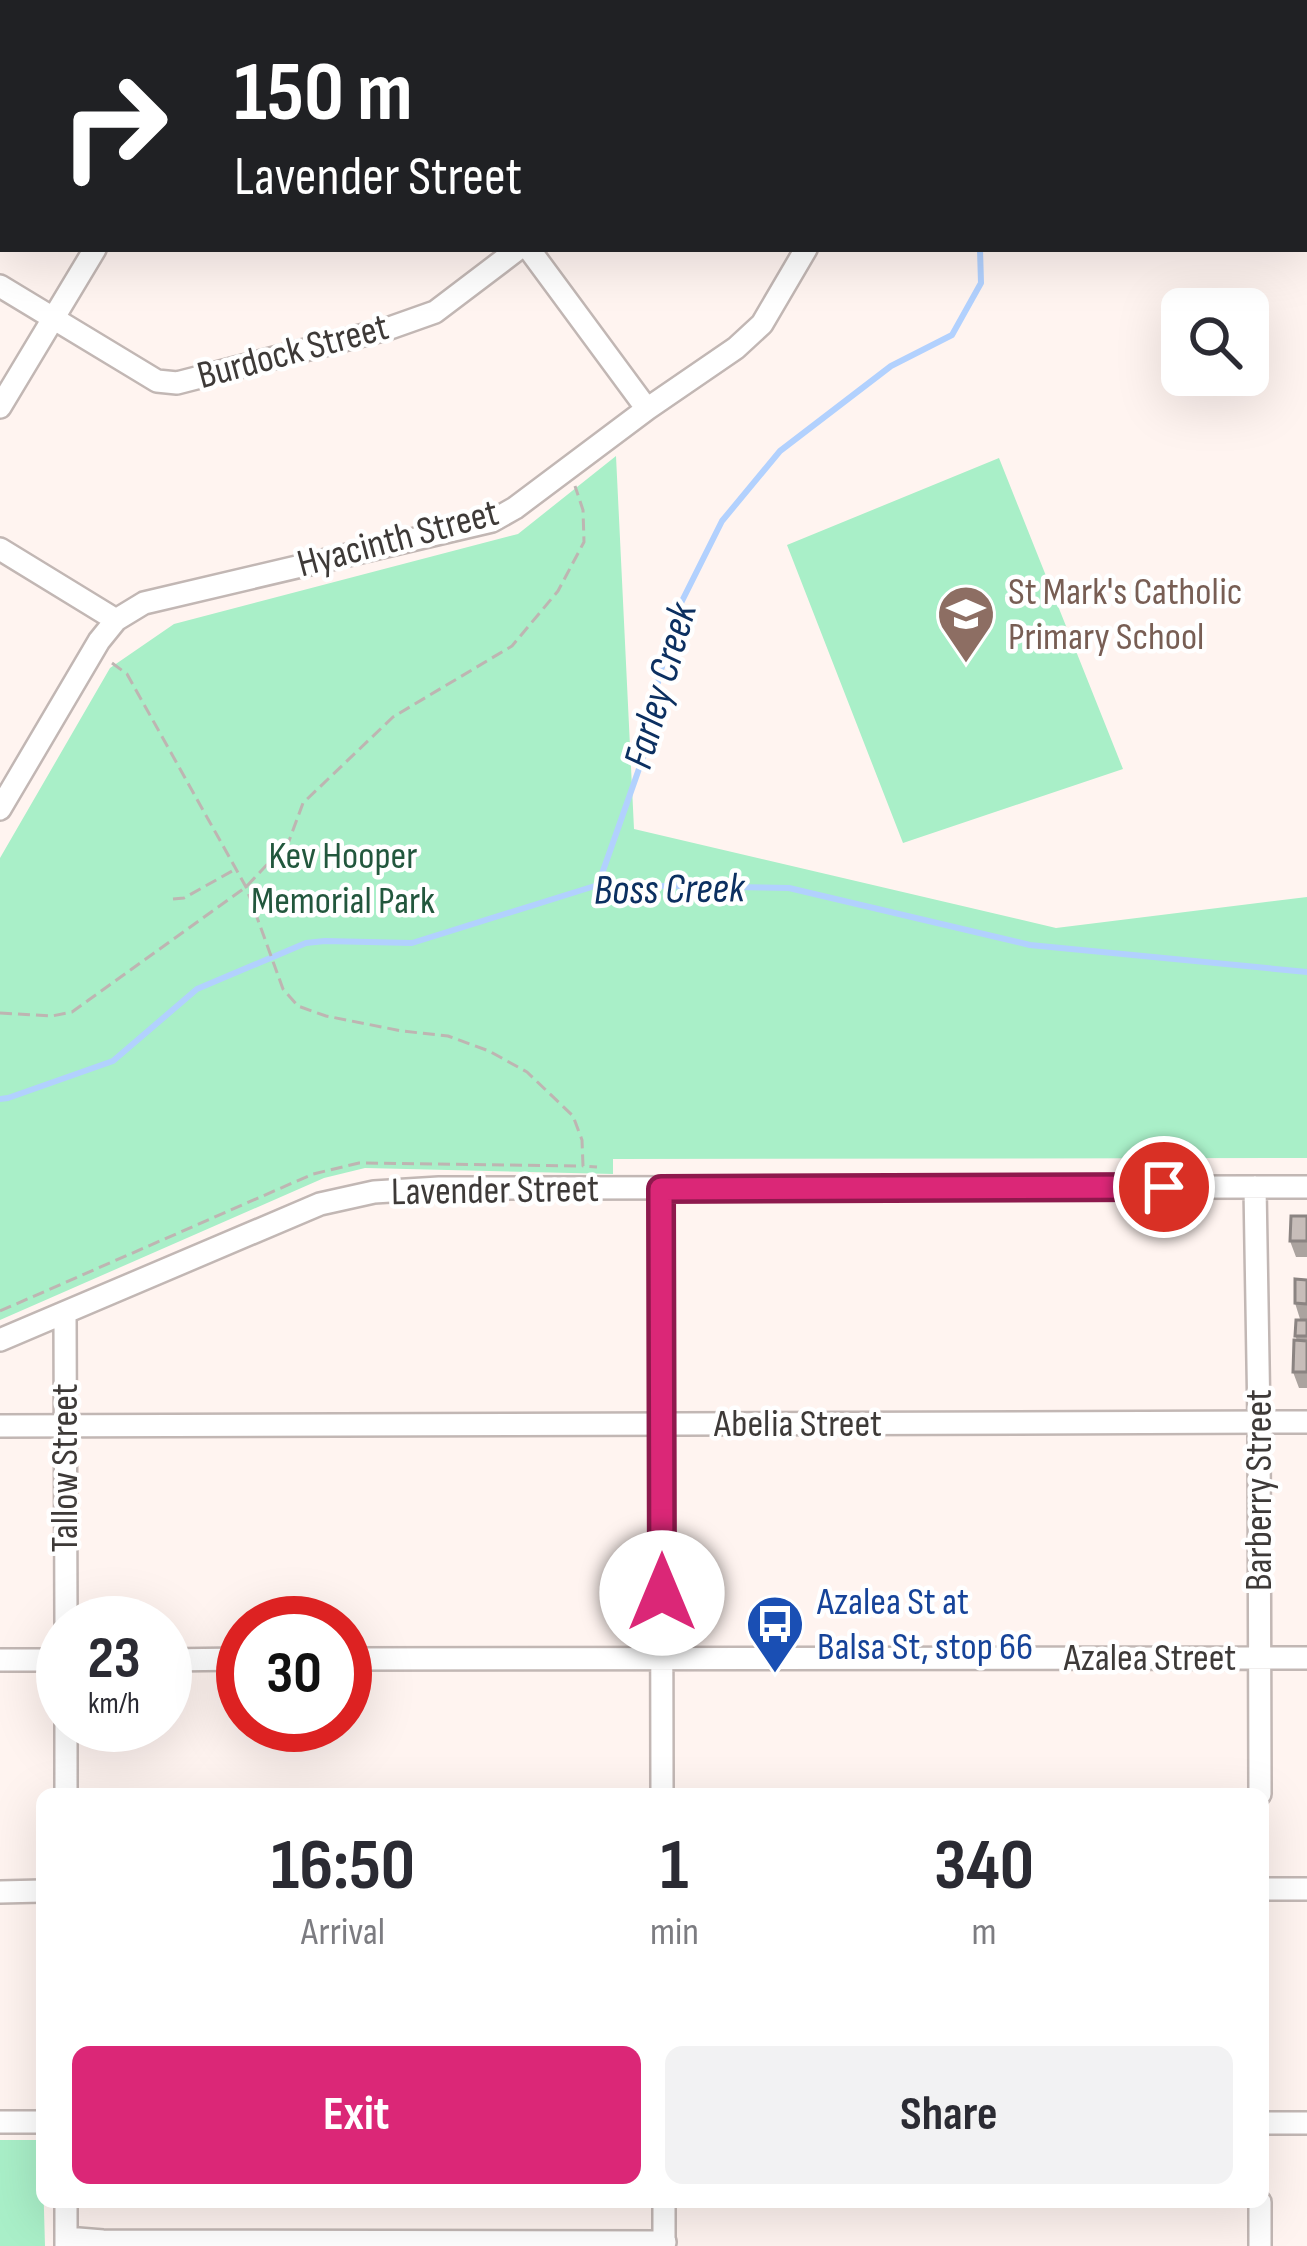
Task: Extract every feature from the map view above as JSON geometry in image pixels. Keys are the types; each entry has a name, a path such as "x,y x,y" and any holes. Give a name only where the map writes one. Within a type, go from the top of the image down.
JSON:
{"street":[{"path":"0,407 92,252"},
{"name":"Burdock Street","path":"0,286 157,381 177,383 387,329 435,311 514,252"},
{"path":"531,252 646,409"},
{"name":"Hyacinth Street","path":"116,620 144,603 492,521 736,348 762,324 804,252"},
{"path":"0,549 116,620 0,809"},
{"name":"Lavender Street","path":"0,1340 320,1204 374,1192 1307,1186"},
{"name":"Barberry Street","path":"1255,1187 1260,1788"},
{"path":"661,1189 662,1788"},
{"name":"Tallow Street","path":"65,1313 66,1596"},
{"name":"Abelia Street","path":"0,1426 1307,1422"},
{"name":"Azalea Street","path":"372,1659 1307,1658"},
{"path":"0,1660 36,1660"},
{"path":"66,1752 66,1788"},
{"path":"1269,1889 1307,1889"},
{"path":"0,1892 36,1892"},
{"path":"0,2122 36,2122"},
{"path":"1269,2123 1307,2122"},
{"path":"66,2208 66,2242 665,2244 664,2208"},
{"path":"1260,2208 1260,2246"}],"path":[{"path":"0,1013 52,1016 72,1012 246,887 289,841 303,803 393,717 512,646 558,591 584,542 584,509 568,468"},
{"path":"94,650 127,674 246,887 283,989 298,1006 311,1013 448,1036 489,1051 527,1072 554,1095 573,1116 582,1140 583,1166 602,1167"},
{"path":"173,899 184,898 236,869"}],"green space":[{"name":"Kev Hooper Memorial Park","path":"616,456 634,829 1056,928 1307,897 1307,1158 613,1159 613,1174 365,1168 324,1178 0,1320 0,858 110,668 174,624 518,534"},
{"path":"999,458 1123,769 903,843 787,545"},
{"path":"0,2140 36,2140 36,2208 44,2208 45,2246 0,2246"}],"building":[{"path":"1291,1216 1307,1216 1307,1241 1290,1241"},
{"path":"1295,1279 1307,1280 1307,1304 1295,1303"},
{"path":"1296,1320 1307,1320 1307,1336 1295,1336"},
{"path":"1294,1340 1307,1341 1307,1372 1293,1372"}],"waterway":[{"name":"Farley Creek","path":"598,885 646,749 659,677 681,603 722,521 780,451 891,366 952,335 981,283 980,252"},
{"name":"Boss Creek","path":"0,1099 113,1061 197,989 306,943 412,943 598,885 789,888 1030,945 1307,972"}],"place":[{"name":"St Mark's Catholic Primary School","path":"966,665"},
{"name":"Azalea St at Balsa St, stop 66","path":"775,1675"}],"route":[{"path":"662,1593 661,1189 1164,1187"}]}
